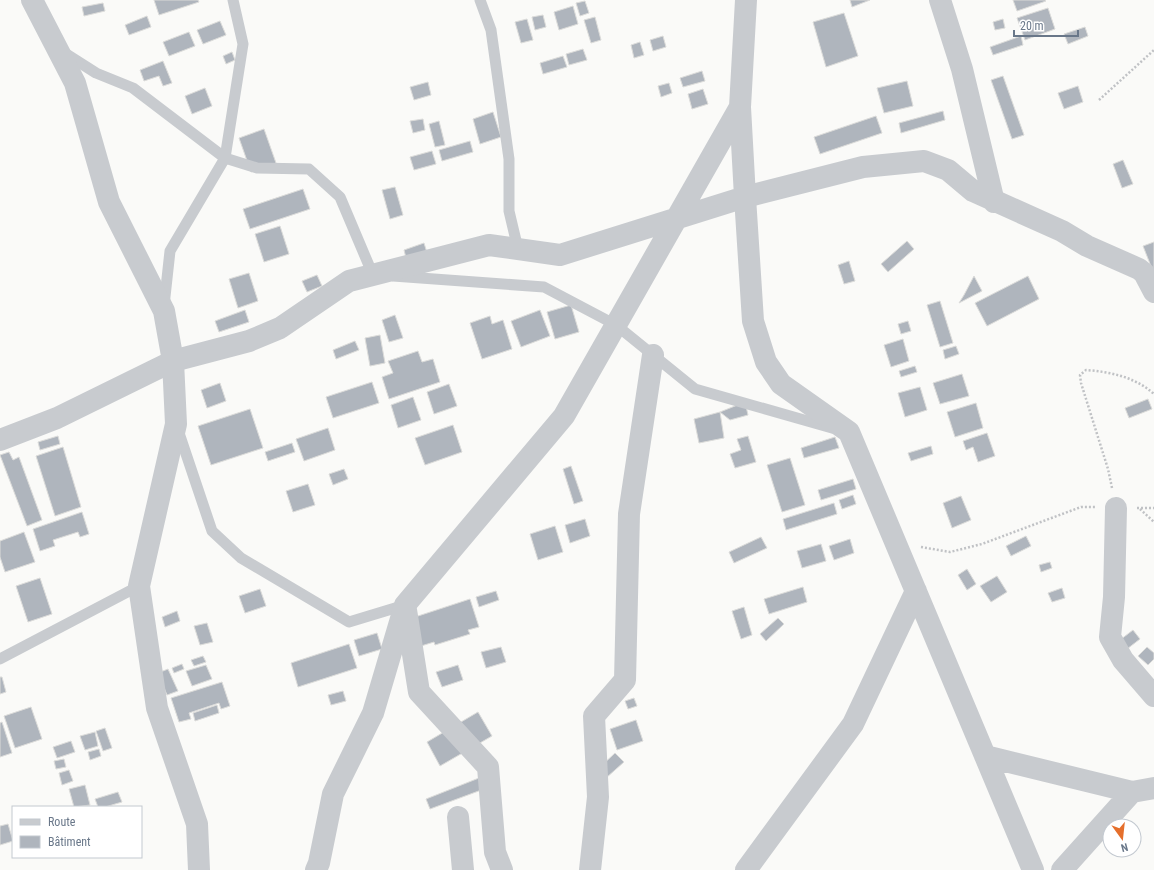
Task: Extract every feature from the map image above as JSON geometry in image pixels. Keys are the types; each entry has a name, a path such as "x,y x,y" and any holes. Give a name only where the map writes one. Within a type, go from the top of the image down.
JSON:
{"street":[{"path":"32,0 75,83 109,202 164,311 174,361 176,424 139,586 157,708 197,824 199,870"},
{"path":"746,0 740,107 753,321 766,362 781,384 849,432 1033,870"},
{"path":"940,0 962,70 994,202"},
{"path":"316,870 319,863 333,794 372,713 405,605 564,416 740,107"},
{"path":"0,440 57,418 174,361 249,341 280,328 349,281 489,245 560,255 745,197 863,167 924,161 948,170 972,191 1062,231 1088,246 1139,268 1144,273 1154,292"},
{"path":"590,870 598,797 594,716 626,680 629,514 653,355"},
{"path":"1116,508 1114,597 1110,637 1123,660 1154,696"},
{"path":"746,870 853,724 916,591"},
{"path":"405,605 419,692 488,767 495,852 502,870"},
{"path":"985,756 1132,792 1154,788"},
{"path":"1062,870 1132,792"},
{"path":"458,817 463,870"}],"lane":[{"path":"164,311 170,251 225,158 243,44 233,0"},
{"path":"480,0 491,30 509,159 509,211 518,249"},
{"path":"58,49 96,73 133,88 225,158 257,168 309,169 340,197 373,275 544,288 616,325 695,389 849,432"},
{"path":"176,424 212,531 241,558 349,622 405,605"},
{"path":"0,659 139,586"}],"path":[{"path":"1099,100 1154,50"},
{"path":"1116,508 1108,469 1088,410 1080,375 1086,370 1100,371 1132,379 1146,387 1154,394"},
{"path":"894,541 950,552 982,544 1081,507 1154,508"},
{"path":"1139,508 1154,522"}],"building":[{"path":"154,0 198,0 199,2 159,15"},
{"path":"850,0 870,0 852,7"},
{"path":"1013,0 1045,0 1046,1 1017,11"},
{"path":"585,1 589,13 580,16 576,3"},
{"path":"103,3 105,11 84,16 82,7"},
{"path":"573,6 578,24 559,30 554,12"},
{"path":"1048,8 1055,29 1025,40 1017,18"},
{"path":"844,13 858,56 826,67 813,22"},
{"path":"543,15 546,27 535,30 532,17"},
{"path":"147,16 151,27 129,35 125,25"},
{"path":"595,17 601,40 591,43 584,20"},
{"path":"527,19 533,40 521,43 515,22"},
{"path":"1003,19 1005,28 995,30 993,22"},
{"path":"220,21 226,35 203,44 197,30"},
{"path":"1085,27 1088,36 1068,44 1064,34"},
{"path":"189,32 195,46 169,56 163,42"},
{"path":"663,36 666,47 653,51 650,40"},
{"path":"1021,36 1023,45 993,55 990,47"},
{"path":"640,42 644,55 634,58 631,45"},
{"path":"583,49 587,60 569,65 566,54"},
{"path":"232,52 235,60 226,64 223,56"},
{"path":"563,56 567,67 543,74 540,63"},
{"path":"163,61 172,83 163,86 159,76 144,81 140,70"},
{"path":"702,71 705,81 683,87 680,78"},
{"path":"1003,76 1024,135 1012,139 991,80"},
{"path":"907,81 913,106 884,113 877,88"},
{"path":"428,82 431,95 414,100 410,87"},
{"path":"669,83 672,93 661,97 658,86"},
{"path":"1078,86 1083,102 1064,109 1058,93"},
{"path":"205,88 212,106 192,114 185,96"},
{"path":"703,89 708,104 692,109 688,94"},
{"path":"943,111 945,120 901,133 899,123"},
{"path":"493,112 501,137 480,144 473,119"},
{"path":"876,116 882,133 820,154 814,137"},
{"path":"423,119 425,130 413,133 410,121"},
{"path":"439,121 445,145 435,147 429,124"},
{"path":"264,129 276,163 251,172 239,138"},
{"path":"470,141 473,152 442,161 439,150"},
{"path":"432,151 436,164 414,170 410,157"},
{"path":"1123,160 1133,184 1122,188 1113,164"},
{"path":"395,187 403,215 390,219 382,190"},
{"path":"303,189 310,209 250,229 243,209"},
{"path":"280,226 289,254 264,262 255,234"},
{"path":"907,241 914,249 888,272 881,264"},
{"path":"1154,242 1154,274 1143,246"},
{"path":"424,243 428,256 407,262 404,250"},
{"path":"849,261 855,281 844,284 838,265"},
{"path":"249,273 258,301 238,308 229,279"},
{"path":"317,275 322,286 307,292 302,281"},
{"path":"974,276 982,291 959,303 964,295"},
{"path":"1028,276 1039,299 987,326 975,303"},
{"path":"940,301 953,343 940,347 927,305"},
{"path":"571,305 579,332 555,339 547,312"},
{"path":"245,310 249,322 219,332 215,321"},
{"path":"540,310 550,336 521,347 511,321"},
{"path":"395,315 403,338 389,342 382,320"},
{"path":"490,316 492,324 503,320 512,349 482,359 470,323"},
{"path":"908,321 911,331 901,334 898,324"},
{"path":"380,335 385,363 370,366 365,338"},
{"path":"903,339 909,361 891,367 884,345"},
{"path":"355,341 359,350 336,359 333,350"},
{"path":"956,346 959,354 945,359 943,350"},
{"path":"418,351 422,362 433,359 440,382 389,399 382,377 393,373 388,361"},
{"path":"915,366 917,372 901,377 899,371"},
{"path":"962,374 969,396 940,404 933,383"},
{"path":"372,382 379,403 333,418 326,397"},
{"path":"220,383 226,401 207,408 201,390"},
{"path":"449,384 457,406 434,414 427,392"},
{"path":"920,387 927,410 905,417 898,393"},
{"path":"413,397 421,420 398,428 391,405"},
{"path":"1148,399 1152,409 1129,418 1125,408"},
{"path":"745,402 748,415 730,420 720,412"},
{"path":"976,403 983,428 955,437 947,412"},
{"path":"250,409 263,448 211,465 198,426"},
{"path":"720,412 724,438 699,443 694,419"},
{"path":"453,425 462,452 425,465 415,438"},
{"path":"328,428 335,450 304,461 296,439"},
{"path":"987,433 995,456 978,462 973,447 966,450 963,441"},
{"path":"58,436 60,444 40,450 38,442"},
{"path":"748,436 756,462 735,468 730,454 741,450 737,439"},
{"path":"835,437 839,448 804,458 801,448"},
{"path":"292,443 295,452 268,461 265,452"},
{"path":"931,446 933,454 911,461 908,453"},
{"path":"63,447 81,507 55,516 36,456"},
{"path":"9,452 13,460 19,457 42,520 27,526 0,455"},
{"path":"790,458 805,505 782,512 767,465"},
{"path":"571,466 583,501 574,504 563,469"},
{"path":"344,469 348,479 333,485 329,474"},
{"path":"853,479 856,489 821,500 818,490"},
{"path":"308,484 315,505 293,512 286,491"},
{"path":"853,495 856,504 842,509 839,500"},
{"path":"961,496 971,520 952,528 943,503"},
{"path":"834,503 837,514 786,530 783,519"},
{"path":"82,512 89,534 80,537 78,532 53,540 55,546 40,551 33,529"},
{"path":"585,519 590,536 570,543 565,525"},
{"path":"555,526 563,552 538,560 530,534"},
{"path":"24,532 35,562 5,572 0,557 0,541"},
{"path":"1026,536 1031,546 1011,556 1006,546"},
{"path":"761,537 767,548 734,563 729,552"},
{"path":"850,539 854,553 834,560 829,546"},
{"path":"821,544 826,561 802,568 797,551"},
{"path":"1050,562 1052,568 1041,572 1039,565"},
{"path":"967,569 976,584 967,590 958,575"},
{"path":"997,576 1007,592 991,602 980,586"},
{"path":"40,578 52,614 28,622 16,586"},
{"path":"803,587 807,602 769,614 764,599"},
{"path":"1062,588 1065,598 1052,602 1048,593"},
{"path":"260,589 266,606 245,613 239,596"},
{"path":"496,591 499,600 479,607 476,597"},
{"path":"470,599 479,627 468,630 470,634 435,645 434,642 421,646 412,618"},
{"path":"744,607 752,635 741,639 732,611"},
{"path":"177,611 180,621 165,627 162,617"},
{"path":"778,618 784,624 766,641 760,634"},
{"path":"207,623 213,642 200,645 194,626"},
{"path":"1133,630 1140,639 1127,649 1120,640"},
{"path":"377,633 382,649 359,656 354,640"},
{"path":"349,644 357,668 298,687 291,663"},
{"path":"501,647 506,662 486,668 481,652"},
{"path":"1147,647 1154,653 1154,659 1148,665 1138,656"},
{"path":"203,656 206,662 194,666 191,660"},
{"path":"182,664 184,669 174,673 172,668"},
{"path":"206,665 212,679 192,686 186,671"},
{"path":"458,665 463,680 442,687 436,672"},
{"path":"168,669 178,691 167,695 158,673"},
{"path":"0,677 2,677 6,692 0,694"},
{"path":"222,682 230,706 221,709 219,703 189,713 191,719 179,722 171,698"},
{"path":"343,691 346,701 331,705 328,695"},
{"path":"634,698 637,706 628,709 625,701"},
{"path":"217,705 219,713 195,721 193,713"},
{"path":"31,707 42,739 15,748 4,716"},
{"path":"478,712 492,736 440,766 427,742"},
{"path":"636,720 643,741 617,750 610,729"},
{"path":"2,722 12,753 0,757 0,723"},
{"path":"105,728 112,748 103,751 96,731"},
{"path":"95,732 98,746 85,750 80,736"},
{"path":"71,741 75,752 57,758 53,747"},
{"path":"99,749 101,756 90,760 88,752"},
{"path":"615,753 624,762 606,778 598,769"},
{"path":"64,759 66,767 56,769 54,761"},
{"path":"69,770 73,781 62,785 59,773"},
{"path":"479,778 484,789 430,809 426,799"},
{"path":"85,785 90,805 74,806 69,789"},
{"path":"118,792 122,802 108,806 98,806 95,799"},
{"path":"8,824 12,841 0,845 0,826"}]}
